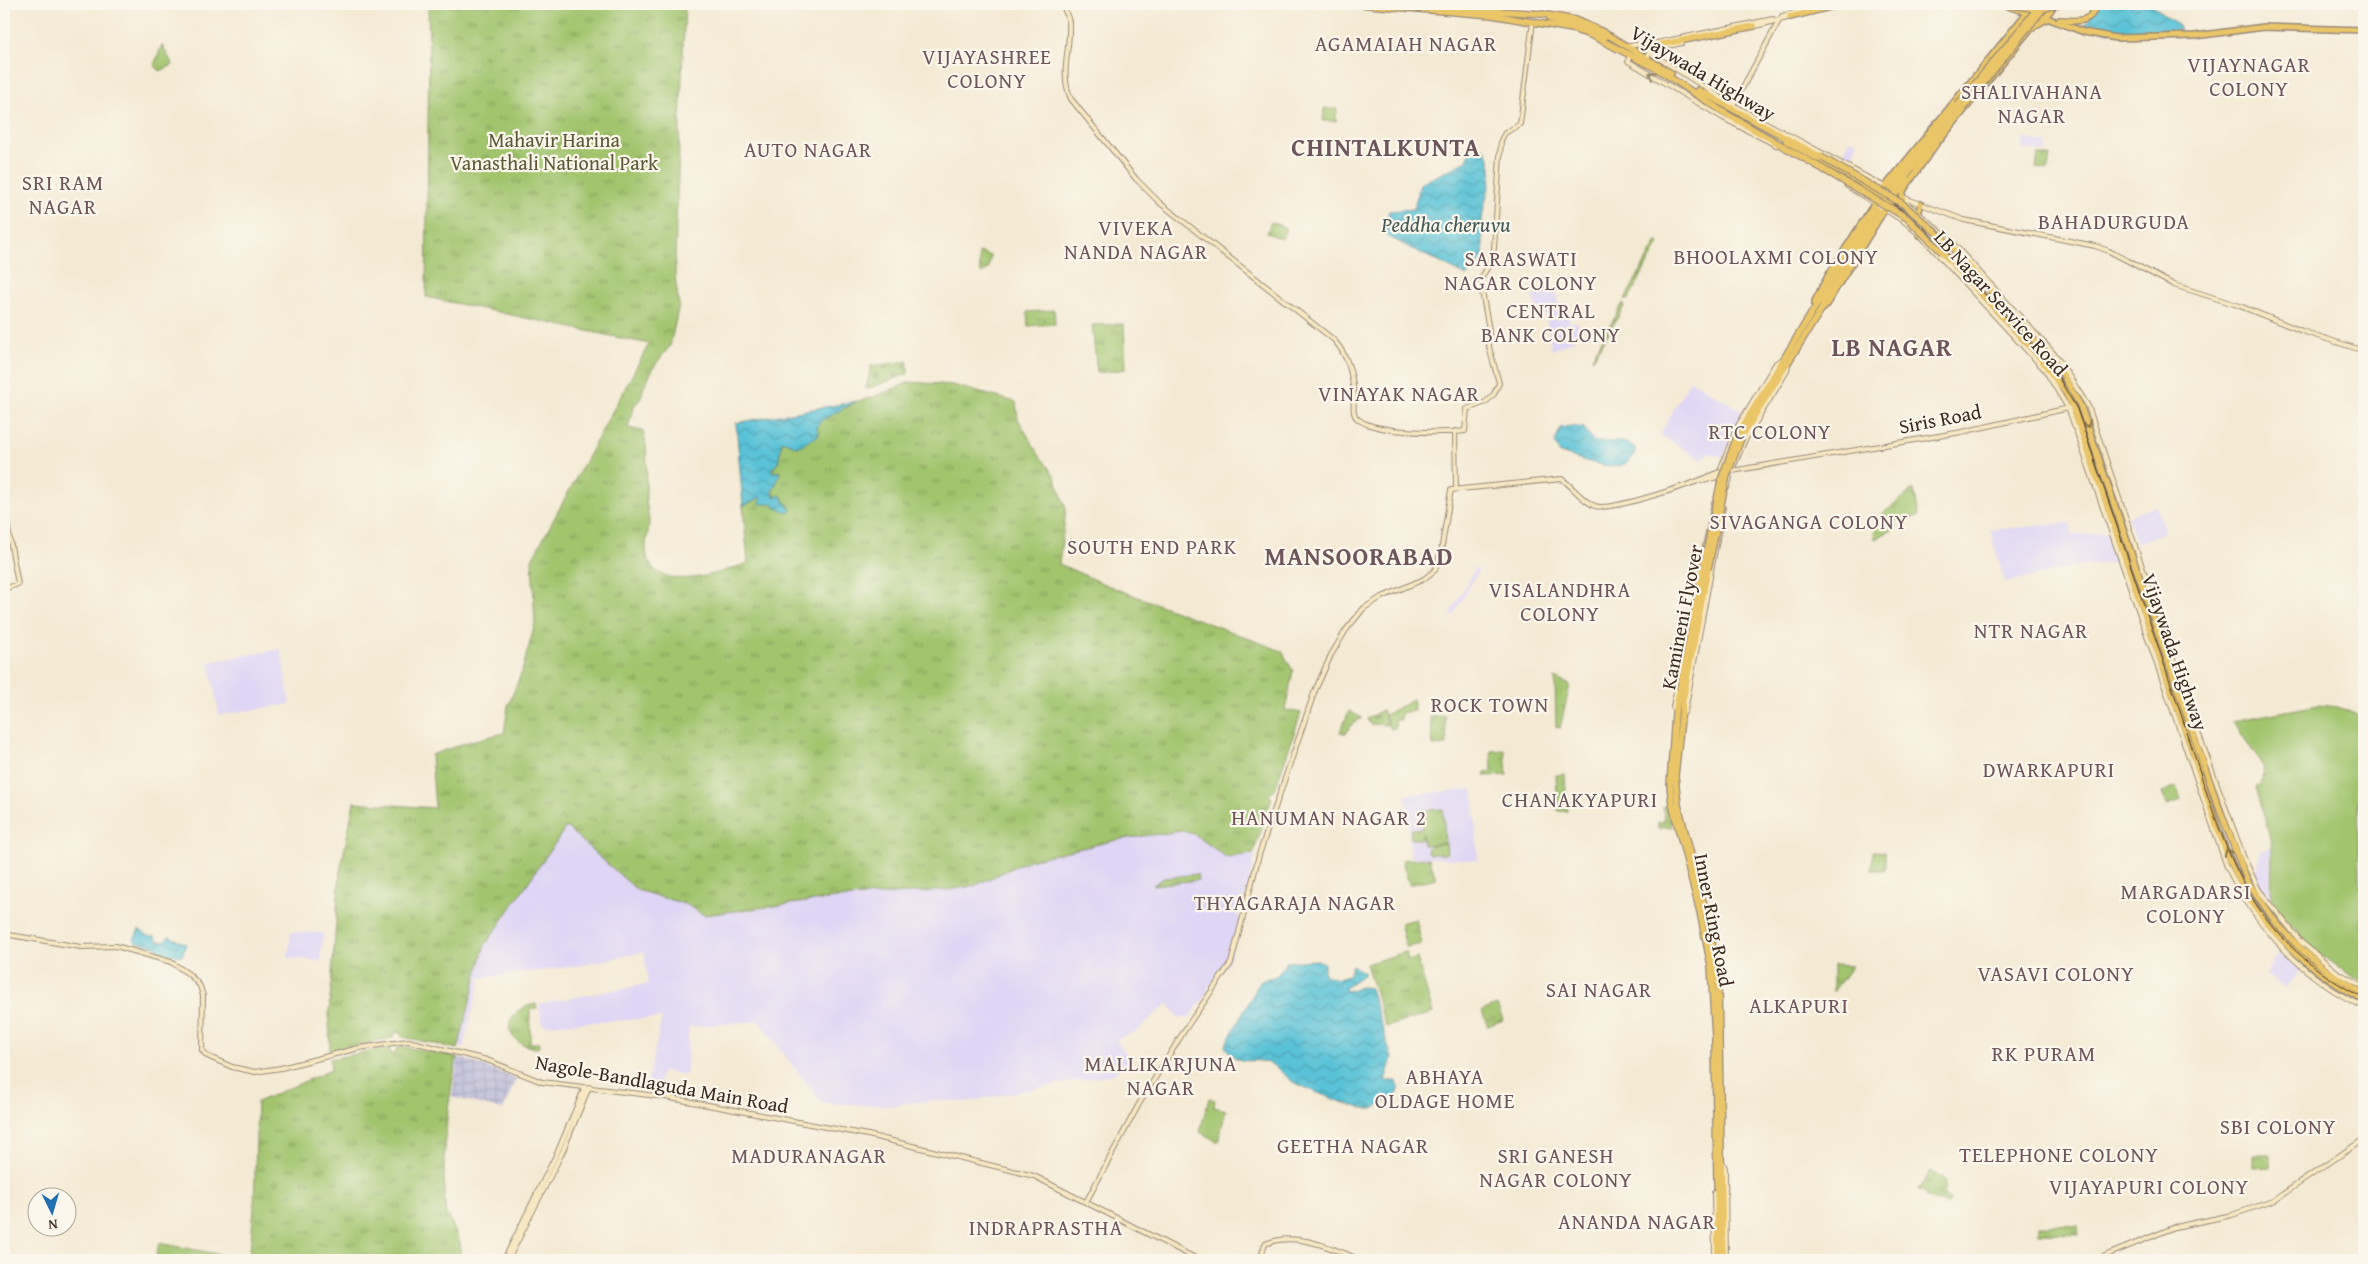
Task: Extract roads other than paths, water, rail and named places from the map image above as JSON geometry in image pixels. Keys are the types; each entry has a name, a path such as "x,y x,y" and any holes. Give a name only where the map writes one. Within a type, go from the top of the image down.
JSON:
{"highway":[{"name":"Vijaywada Highway","path":"1357,4 1542,14 1569,18 1595,28 1744,115"},
{"name":"Vijaywada Highway","path":"1400,4 1474,11 1572,29 1677,81 1722,110 1729,118 1816,165 1907,218 1942,252 1977,293 2045,364 2066,393 2182,693 2199,749 2258,897 2277,924 2327,975 2364,994"},
{"path":"1790,17 1841,4"},
{"path":"2009,4 2040,10 2057,4"},
{"path":"1890,188 2046,4"},
{"path":"2063,20 2076,22 2088,19 2095,10 2096,4"},
{"path":"1890,188 1937,142 1959,108 2035,6"},
{"path":"1518,19 1528,16 1571,23 1623,45"},
{"path":"1651,47 1754,26"},
{"path":"1744,115 1903,204 1946,241 1982,283"},
{"path":"1933,130 1940,127"},
{"path":"1803,334 1815,306 1878,208"},
{"path":"1786,360 1821,310 1878,208"},
{"name":"Vijaywada Highway","path":"1982,283 2053,362 2067,380 2080,404 2099,449 2098,457 2127,552 2192,751 2230,858 2252,902 2292,950 2364,1000"},
{"name":"Kamineni Flyover","path":"1678,715 1721,480 1740,435 1786,360"},
{"path":"2045,364 2053,362"},
{"path":"2092,459 2098,457"},
{"name":"Inner Ring Road","path":"1678,715 1670,765 1670,785 1672,804 1697,889 1711,966 1720,1163"},
{"path":"2192,751 2199,749"},
{"path":"2252,902 2258,897"},
{"path":"1717,1260 1720,1163"},
{"path":"1720,1163 1725,1260"}],"main road":[{"path":"2001,4 2035,6 2048,16 2072,29 2123,36 2171,35 2264,27 2364,31"},
{"path":"1878,208 1880,195 1890,188 1933,130 1959,108 2031,29 2048,16 2057,4"},
{"path":"2018,6 2021,21"},
{"path":"1878,208 1890,201 1952,126 1959,108 2021,21 2035,6"},
{"path":"2048,16 2094,33"},
{"path":"2021,21 2028,22 2031,29"},
{"name":"Vijaywada Highway","path":"1722,110 1846,180 1847,186"},
{"name":"Vijaywada Highway","path":"1744,115 1753,123 1890,201 1982,283"},
{"path":"1903,202 1904,188 1937,142"},
{"path":"1849,176 1857,173"},
{"path":"1864,196 1872,181"},
{"name":"Vijaywada Highway","path":"1890,201 1903,202 1926,221 1924,231"},
{"path":"1916,213 1921,204"},
{"name":"Vijaywada Highway","path":"1924,231 2042,358 2053,362"}],"street":[{"path":"1062,4 1069,21 1064,77 1065,87 1071,99 1136,179 1160,203 1334,340 1347,358 1352,376 1354,414 1362,423 1380,427 1455,432 1465,430 1467,409 1486,402 1494,394 1499,383 1489,347 1489,330 1480,280 1492,260 1494,248 1502,137 1520,124 1533,21"},
{"path":"1623,45 1651,47 1831,4"},
{"path":"1754,26 1852,4"},
{"path":"1732,107 1780,19"},
{"path":"1647,58 1651,47"},
{"path":"1651,47 1652,54 1732,107 1872,181 1890,188"},
{"path":"1631,57 1729,118 1864,196 1878,208"},
{"path":"1903,202 1921,204 1964,220 2102,248 2174,285 2240,306 2364,351"},
{"name":"LB Nagar Service Road","path":"1878,208 1924,231 2045,370 2071,407 2227,867 2237,888 2268,932 2293,960 2326,985 2364,1007"},
{"path":"1926,221 2003,296 2069,372 2088,406 2099,449 2182,693 2236,844 2259,890 2301,942 2338,972 2364,987"},
{"path":"1786,360 1787,370 1745,440 1731,474 1685,712 1678,715 1673,706 1720,472 1736,429 1776,363 1786,360"},
{"name":"Siris Road","path":"1731,474 1960,432 2071,407"},
{"path":"4,408 4,467"},
{"path":"1455,432 1456,489"},
{"path":"1086,1202 1136,1109 1186,1028 1231,962 1259,854 1314,693 1331,655 1347,629 1364,608 1380,598 1424,579 1435,570 1441,552 1450,490 1562,479 1596,507 1606,507 1648,497 1692,483 1720,472 1727,466 1731,474"},
{"path":"1720,472 1726,479 1731,474"},
{"path":"4,507 18,584 4,589"},
{"name":"Nagole-Bandlaguda Main Road","path":"4,934 81,947 116,946 171,962 190,975 200,986 203,996 202,1050 207,1056 244,1071 280,1068 327,1055 393,1042 408,1041 487,1060 542,1082 664,1097 868,1135 1028,1174 1199,1260"},
{"path":"504,1260 558,1151 587,1087"},
{"path":"508,1260 562,1153 587,1087"},
{"path":"2095,1260 2175,1227 2232,1215 2273,1201 2364,1139"},
{"path":"1260,1260 1265,1244 1288,1238 1302,1240 1360,1260"}],"water":[{"path":"2098,4 2153,4 2181,28 2178,30 2126,32 2118,29 2110,32 2085,25"},
{"name":"Peddha cheruvu","path":"1470,147 1483,147 1491,166 1491,175 1482,223 1483,258 1467,276 1383,234 1389,211 1414,209 1420,184 1467,161"},
{"path":"857,401 820,421 817,428 819,435 798,447 782,441 778,463 771,469 773,472 781,472 772,492 776,497 780,495 791,510 789,513 778,508 776,509 774,504 760,504 761,497 743,506 736,423"},
{"path":"1571,426 1584,428 1593,441 1620,442 1630,445 1635,448 1635,455 1622,465 1609,466 1560,453 1555,444 1560,428"},
{"path":"139,929 147,935 155,936 158,941 165,941 169,936 186,944 182,956 161,953 155,946 136,942 134,939"},
{"path":"1317,960 1324,963 1324,975 1338,979 1348,976 1352,965 1365,973 1345,988 1346,991 1362,987 1370,988 1392,1058 1385,1081 1397,1081 1398,1086 1398,1093 1396,1095 1374,1108 1355,1106 1319,1093 1292,1081 1271,1064 1236,1058 1225,1046 1261,980 1277,976 1286,962"}],"tunnel":[{"path":"1620,46 1635,50 1654,46"}],"railway":[{"path":"1893,204 1929,233 2054,370 2077,409 2211,804 2235,867 2256,904 2281,936 2329,978 2364,998"}],"district":[{"name":"AGAMAIAH NAGAR","path":"1406,44"},
{"name":"VIJAYASHREE COLONY","path":"987,69"},
{"name":"VIJAYNAGAR COLONY","path":"2249,77"},
{"name":"SHALIVAHANA NAGAR","path":"2032,104"},
{"name":"CHINTALKUNTA","path":"1386,147"},
{"name":"AUTO NAGAR","path":"808,150"},
{"name":"SRI RAM NAGAR","path":"63,195"},
{"name":"BAHADURGUDA","path":"2114,222"},
{"name":"VIVEKA NANDA NAGAR","path":"1136,240"},
{"name":"BHOOLAXMI COLONY","path":"1776,257"},
{"name":"SARASWATI NAGAR COLONY","path":"1521,271"},
{"name":"CENTRAL BANK COLONY","path":"1551,323"},
{"name":"LB NAGAR","path":"1892,347"},
{"name":"VINAYAK NAGAR","path":"1399,394"},
{"name":"RTC COLONY","path":"1770,432"},
{"name":"SIVAGANGA COLONY","path":"1809,522"},
{"name":"SOUTH END PARK","path":"1152,547"},
{"name":"MANSOORABAD","path":"1359,556"},
{"name":"VISALANDHRA COLONY","path":"1560,602"},
{"name":"NTR NAGAR","path":"2031,631"},
{"name":"ROCK TOWN","path":"1490,705"},
{"name":"DWARKAPURI","path":"2049,770"},
{"name":"CHANAKYAPURI","path":"1580,800"},
{"name":"HANUMAN NAGAR 2","path":"1329,818"},
{"name":"THYAGARAJA NAGAR","path":"1295,903"},
{"name":"MARGADARSI COLONY","path":"2186,904"},
{"name":"VASAVI COLONY","path":"2056,974"},
{"name":"SAI NAGAR","path":"1599,990"},
{"name":"ALKAPURI","path":"1799,1006"},
{"name":"RK PURAM","path":"2044,1054"},
{"name":"MALLIKARJUNA NAGAR","path":"1161,1076"},
{"name":"ABHAYA OLDAGE HOME","path":"1445,1089"},
{"name":"SBI COLONY","path":"2278,1127"},
{"name":"GEETHA NAGAR","path":"1353,1146"},
{"name":"TELEPHONE COLONY","path":"2059,1155"},
{"name":"MADURANAGAR","path":"809,1156"},
{"name":"SRI GANESH NAGAR COLONY","path":"1556,1168"},
{"name":"VIJAYAPURI COLONY","path":"2149,1187"},
{"name":"ANANDA NAGAR","path":"1637,1222"},
{"name":"INDRAPRASTHA","path":"1046,1228"}],"park label":[{"name":"Mahavir Harina Vanasthali National Park","path":"554,152"}]}
